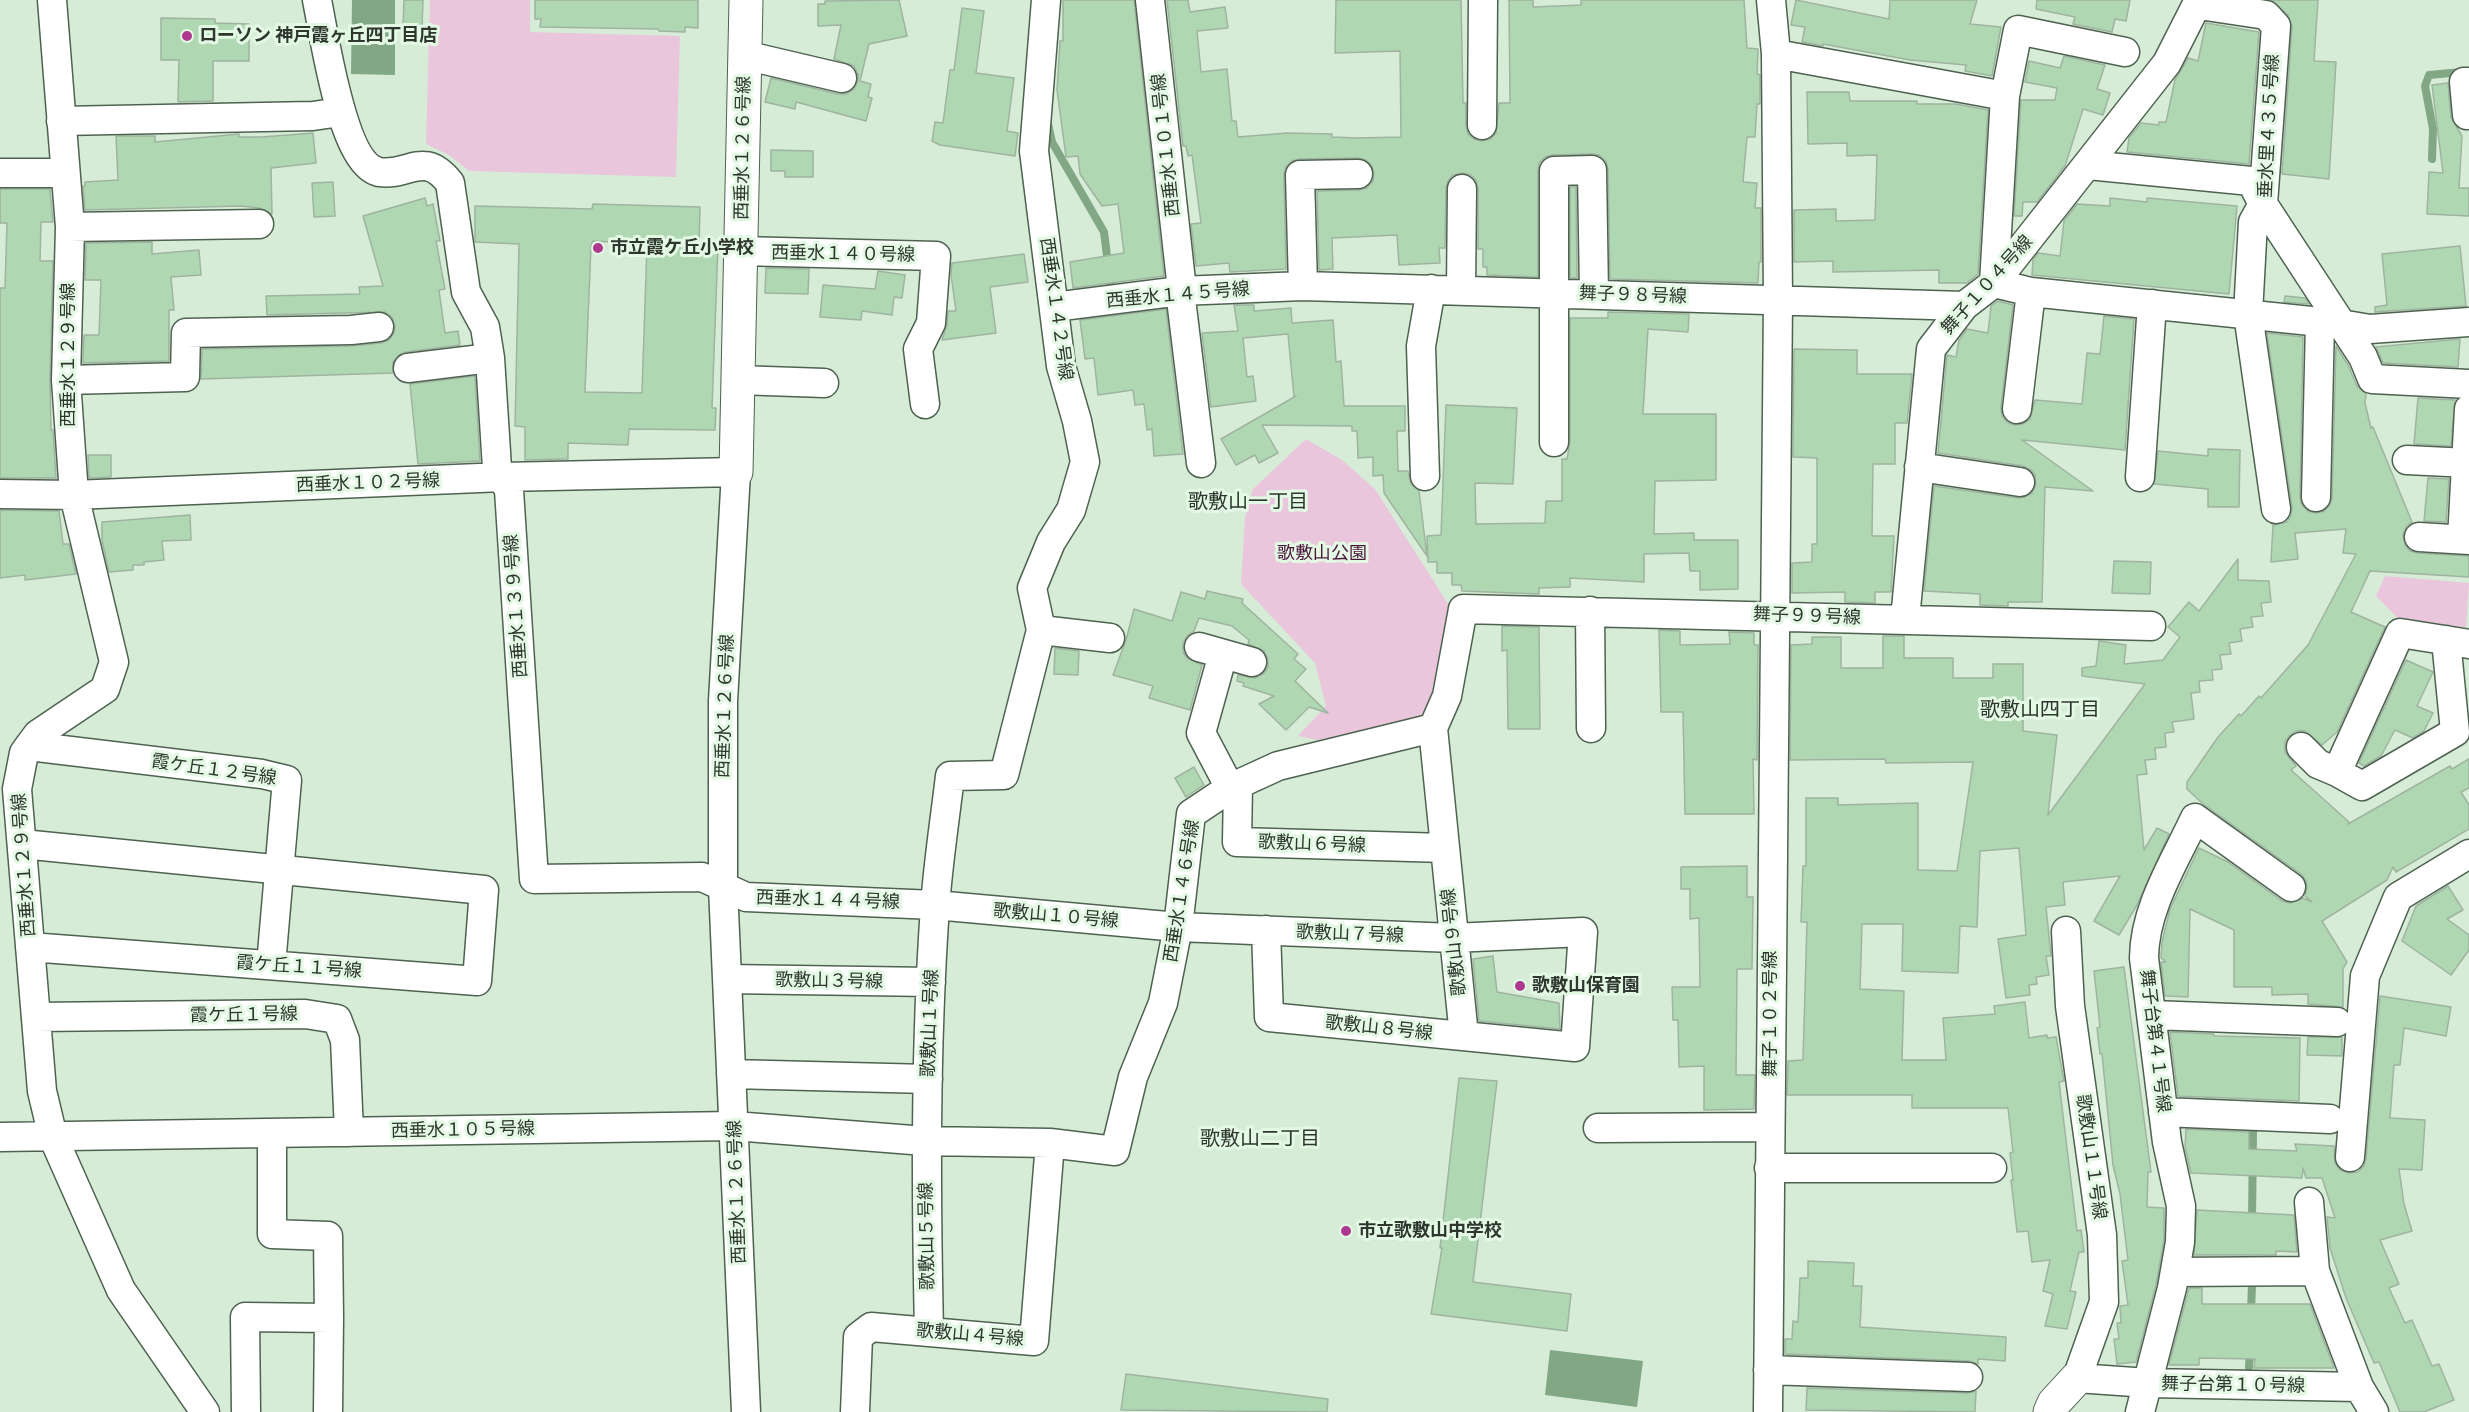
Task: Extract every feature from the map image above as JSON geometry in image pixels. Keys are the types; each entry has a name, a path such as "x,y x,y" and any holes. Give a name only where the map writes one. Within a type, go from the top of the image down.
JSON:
{"street":[{"name":"西垂水１２９号線","path":"51,0 70,227 66,380 74,495 114,663 105,689 38,734 24,753 17,789 42,1091 52,1137 121,1290 205,1412"},
{"path":"61,121 313,116 340,112 317,0"},
{"name":"西垂水１２６号線","path":"746,0 736,472 723,701 723,886 746,1412"},
{"name":"西垂水１４２号線","path":"935,905 950,776 1004,775 1041,630 1032,588 1051,542 1071,510 1085,462 1077,421 1061,366 1034,151 1046,0"},
{"name":"西垂水１０１号線","path":"1150,0 1173,202 1180,291 1201,463"},
{"path":"1482,125 1483,0"},
{"name":"舞子１０２号線","path":"1768,1412 1773,615 1778,300 1776,54 1771,0"},
{"name":"舞子１０４号線","path":"1905,619 1930,349 1964,306 1994,283 2088,165 2167,63 2199,3"},
{"name":"垂水里４３５号線","path":"2199,3 2266,15 2276,26 2263,204 2330,323 2363,357 2372,379 2469,384"},
{"path":"2125,52 2018,30 2005,96 1994,283 2031,292 2330,323 2370,330 2469,322"},
{"path":"1776,54 2005,96"},
{"path":"744,56 813,59 842,78"},
{"path":"2467,114 2464,82 2469,81"},
{"name":"西垂水１３９号線","path":"340,112 362,161 370,168 381,172 426,165 442,172 450,183 466,292 485,327 490,358 497,468 509,490 534,879 702,877 723,886"},
{"path":"2088,165 2251,182 2263,204 2253,222 2248,314 2276,509"},
{"path":"1554,442 1554,171 1592,170 1594,294"},
{"path":"0,173 65,173"},
{"path":"1303,286 1300,175 1358,174"},
{"path":"1461,290 1462,189"},
{"path":"70,227 259,224"},
{"name":"西垂水１４０号線","path":"741,251 936,256 931,323 918,349 925,404"},
{"name":"西垂水１４５号線","path":"1054,307 1180,291 1303,286"},
{"name":"舞子９８号線","path":"1303,286 1964,306"},
{"path":"1425,476 1421,346 1431,289"},
{"path":"2017,409 2031,292"},
{"path":"2140,477 2152,304"},
{"path":"2316,497 2330,323"},
{"path":"66,380 185,377 186,333 351,330 379,327"},
{"path":"408,368 490,358"},
{"path":"738,380 824,383"},
{"path":"2419,537 2465,540 2469,409"},
{"path":"2407,460 2467,462"},
{"path":"1919,467 2020,482"},
{"name":"西垂水１０２号線","path":"0,494 74,495 503,477 736,472"},
{"name":"舞子９９号線","path":"1433,728 1446,696 1463,609 2151,626"},
{"path":"1590,611 1592,728"},
{"path":"1041,630 1110,638"},
{"path":"2301,747 2318,764 2362,786 2455,732 2458,642 2400,633 2337,772"},
{"path":"1234,787 1201,733 1211,650 1252,662"},
{"name":"西垂水１４６号線","path":"926,1141 1050,1143 1115,1150 1132,1077 1163,1003 1178,927 1191,814 1234,787 1278,766 1433,728"},
{"name":"歌敷山９号線","path":"1433,728 1464,1036"},
{"name":"霞ケ丘１２号線","path":"29,746 262,774 287,780 271,965"},
{"name":"歌敷山６号線","path":"1234,787 1237,842 1444,848"},
{"name":"舞子台第４１号線","path":"2140,1412 2181,1242 2181,1206 2167,1142 2144,958 2144,937 2160,893 2195,818 2291,887"},
{"path":"22,844 279,869"},
{"path":"2350,1156 2365,976 2398,897 2469,854"},
{"name":"霞ケ丘１１号線","path":"30,947 477,981 484,890 279,869"},
{"name":"西垂水１４４号線","path":"723,886 746,897 935,905"},
{"name":"歌敷山１０号線","path":"935,905 1178,927"},
{"name":"歌敷山１号線","path":"926,1141 935,905"},
{"name":"歌敷山７号線","path":"1178,927 1453,938 1583,932 1575,1047"},
{"name":"歌敷山８号線","path":"1266,930 1269,1017 1575,1047"},
{"name":"歌敷山１１号線","path":"2066,932 2070,1006 2102,1235 2104,1302 2077,1378"},
{"name":"歌敷山３号線","path":"727,979 931,982"},
{"name":"霞ケ丘１号線","path":"36,1017 305,1014 337,1020 345,1040 349,1132"},
{"path":"2152,1015 2337,1022"},
{"path":"731,1074 928,1079"},
{"path":"2163,1112 2331,1119"},
{"name":"西垂水１０５号線","path":"0,1137 734,1126 926,1141"},
{"path":"1598,1128 1770,1127"},
{"path":"272,1133 272,1234 328,1236 328,1412"},
{"name":"歌敷山５号線","path":"926,1141 929,1332"},
{"name":"歌敷山４号線","path":"855,1412 858,1337 871,1327 1034,1341 1050,1143"},
{"path":"1769,1168 1992,1168"},
{"path":"2309,1202 2315,1271 2360,1387 2374,1412"},
{"path":"2175,1272 2315,1271"},
{"path":"246,1412 245,1317 329,1318"},
{"path":"1768,1370 1968,1377"},
{"path":"2050,1412 2054,1403 2077,1378"},
{"name":"舞子台第１０号線","path":"2077,1378 2148,1383 2360,1387"}],"green space":[{"path":"430,0 530,0 530,32 680,36 676,177 469,171 449,155 426,144"},
{"name":"歌敷山公園","path":"1306,439 1342,460 1375,489 1452,610 1435,707 1424,720 1318,740 1298,736 1326,706 1315,663 1241,584 1245,517 1253,489"},
{"path":"2385,576 2469,583 2466,627 2403,624 2376,596"}],"shaded area":[{"path":"352,0 395,0 395,75 351,74"},
{"path":"1550,1350 1643,1361 1637,1407 1545,1395"}],"building":[{"path":"404,0 423,0 422,27 403,26"},
{"path":"535,0 698,0 698,28 685,27 685,32 659,31 658,29 540,27 541,19 535,19"},
{"path":"899,0 907,36 869,44 860,81 871,84 868,97 872,98 866,121 796,102 795,109 765,102 771,78 838,94 847,94 854,89 858,81 858,74 854,66 834,59 841,25 818,26 818,4 825,4 825,1"},
{"path":"1063,0 1134,0 1164,276 1073,288 1070,262 1124,253 1118,204 1102,206 1080,174 1078,156 1066,157 1057,90 1060,41 1063,41"},
{"path":"1167,0 1188,0 1190,12 1225,7 1228,28 1197,31 1201,72 1227,69 1232,121 1236,121 1238,137 1287,133 1332,134 1332,137 1358,138 1401,137 1400,51 1335,53 1336,0 1461,0 1463,103 1466,103 1466,125 1468,134 1481,141 1491,139 1496,133 1499,103 1510,103 1509,0 1533,0 1533,7 1581,5 1581,0 1744,0 1747,48 1758,49 1757,74 1760,75 1760,104 1757,104 1755,137 1747,137 1743,182 1757,183 1755,208 1761,208 1761,262 1759,262 1758,283 1610,279 1608,170 1606,161 1599,155 1592,154 1553,155 1545,157 1539,163 1538,277 1487,275 1487,267 1483,267 1483,249 1478,249 1476,180 1471,175 1463,173 1453,175 1446,188 1445,248 1439,248 1440,263 1399,265 1397,235 1332,238 1333,269 1319,270 1317,191 1367,188 1373,181 1372,166 1366,160 1358,158 1300,159 1292,161 1286,167 1284,175 1286,269 1230,272 1229,263 1196,266 1191,224 1201,223 1192,155 1188,156 1186,146 1183,146"},
{"path":"1796,0 1889,19 1890,0 1977,0 1970,24 2001,27 1992,76 1965,71 1966,65 1910,60 1802,42 1805,27 1791,25"},
{"path":"2037,0 2130,0 2126,21 2115,19 2112,32 2073,24 2075,17 2036,9"},
{"path":"2271,0 2318,0 2314,61 2336,62 2329,179 2282,174 2292,27 2288,15"},
{"path":"962,8 984,11 976,73 1014,78 1007,131 1018,133 1015,156 940,145 932,141 935,122 943,123 950,70 954,70"},
{"path":"161,18 215,19 215,23 249,24 249,61 213,61 213,101 178,102 179,60 161,60"},
{"path":"2206,23 2259,32 2249,164 2127,152 2129,138 2141,123 2159,125 2159,122 2166,122 2175,80 2188,58 2198,61"},
{"path":"2064,56 2105,65 2097,89 2110,93 2103,115 2083,109 2065,166 2037,202 2023,202 2022,216 2014,216 2021,100 2055,100 2057,88 2025,82 2029,61 2060,68"},
{"path":"2448,83 2451,117 2462,136 2459,188 2469,188 2469,216 2427,214 2429,172 2443,173 2432,85"},
{"path":"1807,92 1849,92 1850,101 1917,101 1917,104 1956,104 1988,110 1978,274 1967,283 1939,283 1939,270 1833,272 1833,261 1794,262 1794,210 1836,209 1836,221 1875,220 1877,155 1847,156 1847,143 1808,144"},
{"path":"313,133 316,163 271,168 272,214 259,208 241,206 85,210 83,186 85,182 118,180 116,136 155,136 155,142 239,134 239,137 262,137"},
{"path":"771,150 813,151 813,177 785,177 785,171 771,171"},
{"path":"333,182 335,216 314,217 312,183"},
{"path":"1570,187 1576,187 1577,278 1570,278"},
{"path":"0,189 50,189 53,222 41,222 40,261 53,261 50,380 51,430 53,430 56,478 0,478 0,288 5,288 7,223 0,223"},
{"path":"425,198 427,206 433,204 440,241 436,241 445,289 439,290 445,333 458,331 460,345 406,352 399,355 393,362 393,373 201,379 202,349 351,346 389,340 394,333 395,325 392,317 385,312 267,315 266,296 360,294 359,287 383,286 363,216"},
{"path":"2110,198 2147,202 2147,198 2237,206 2229,294 2032,275 2033,260 2038,253 2060,256 2064,221 2077,204 2110,206"},
{"path":"593,204 700,207 699,245 718,246 712,408 716,408 715,430 629,429 628,445 568,443 568,459 525,460 525,427 515,426 519,244 475,242 475,206 592,209","holes":["593,241 647,244 642,393 585,392"]},
{"path":"152,242 152,254 199,250 201,275 171,277 174,310 169,310 169,361 83,363 84,335 99,335 101,280 85,280 86,243"},
{"path":"2460,246 2466,306 2375,312 2375,307 2387,305 2382,254"},
{"path":"1024,254 1028,282 990,287 996,333 942,340 947,325 948,311 956,311 951,275 952,263"},
{"path":"766,268 809,269 808,294 765,293"},
{"path":"878,271 905,275 902,298 894,297 892,315 862,311 861,320 820,317 823,285 875,289"},
{"path":"2285,296 2305,298 2309,304 2284,302"},
{"path":"1998,301 2013,305 2001,407 2002,416 2014,425 2023,424 2030,419 2035,400 2082,404 2087,353 2100,354 2104,316 2134,319 2125,450 2022,440 2093,491 2045,487 2042,602 2008,602 2008,606 1980,605 1980,594 1924,591 1934,486 2018,498 2032,493 2036,485 2035,475 2023,466 1938,453 1947,355 1956,357 1959,340 1967,329 1988,333 1991,306"},
{"path":"1234,305 1254,305 1254,311 1291,308 1292,323 1333,320 1336,362 1341,361 1344,406 1405,406 1405,431 1397,431 1398,471 1408,471 1411,484 1419,491 1427,556 1384,493 1383,475 1373,476 1373,457 1358,458 1357,431 1352,431 1352,426 1262,425 1278,453 1259,463 1255,455 1236,465 1221,439 1296,396 1294,397 1288,334 1243,338 1247,377 1253,376 1256,401 1211,407 1202,333 1238,331"},
{"path":"1166,309 1183,454 1154,456 1152,429 1147,430 1144,404 1135,405 1133,390 1098,395 1094,358 1085,359 1080,320"},
{"path":"1608,312 1689,314 1688,332 1648,329 1643,414 1716,414 1716,480 1655,481 1654,534 1694,533 1694,540 1738,540 1738,589 1700,590 1700,571 1690,571 1689,553 1644,554 1644,582 1570,578 1570,587 1539,588 1539,594 1462,591 1461,585 1452,585 1452,573 1437,573 1437,562 1428,562 1427,536 1441,535 1446,405 1517,408 1513,484 1475,483 1476,524 1545,523 1546,501 1562,501 1562,459 1567,459 1570,442 1570,318 1608,318"},
{"path":"2267,333 2303,337 2300,497 2302,505 2308,511 2316,513 2324,511 2330,505 2332,498 2336,346 2357,386 2366,394 2365,403 2371,428 2373,427 2412,522 2406,527 2403,535 2405,545 2410,551 2418,553 2469,556 2469,577 2370,571 2351,612 2385,627 2337,732 2322,745 2305,731 2296,731 2285,742 2285,752 2296,766 2291,770 2349,822 2348,824 2450,766 2452,769 2469,759 2469,788 2461,792 2469,805 2469,829 2396,872 2393,867 2387,880 2322,921 2347,962 2343,969 2343,1007 2308,1004 2308,994 2272,995 2272,987 2234,987 2234,930 2190,909 2188,997 2165,996 2161,962 2166,962 2161,958 2162,942 2170,909 2199,848 2228,862 2282,901 2290,903 2303,898 2312,902 2305,896 2306,881 2301,874 2203,804 2187,789 2187,782 2218,737 2239,714 2241,716 2259,696 2261,698 2308,645 2356,554 2343,553 2346,529 2295,533 2298,559 2271,562 2273,525 2287,522 2292,507"},
{"path":"2460,339 2458,367 2383,363 2376,347"},
{"path":"1794,349 1857,350 1857,374 1912,374 1907,423 1895,423 1895,464 1873,464 1872,536 1894,536 1891,592 1875,592 1875,603 1845,602 1845,592 1792,593 1792,563 1812,562 1812,544 1817,544 1817,458 1793,457"},
{"path":"475,376 480,461 418,464 410,384"},
{"path":"2418,398 2455,400 2451,446 2414,444"},
{"path":"2208,449 2240,450 2239,507 2208,507 2208,489 2154,484 2158,451 2208,456"},
{"path":"88,455 111,455 111,477 89,478"},
{"path":"2428,478 2449,479 2446,522 2424,521"},
{"path":"0,510 59,511 63,544 69,544 76,574 25,580 25,575 0,578"},
{"path":"190,515 191,540 162,541 164,560 133,565 133,570 109,572 102,540 102,522"},
{"path":"2238,559 2238,580 2269,581 2271,602 2261,603 2263,616 2251,617 2253,627 2240,629 2242,641 2229,643 2231,654 2220,655 2222,669 2212,670 2213,680 2199,681 2200,692 2191,693 2194,719 2172,722 2174,732 2165,733 2166,747 2155,748 2156,759 2145,760 2147,774 2137,775 2144,850 2157,828 2169,834 2137,905 2119,935 2094,921 2120,876 2063,882 2065,905 2046,907 2051,956 2046,956 2049,975 2036,977 2037,984 2029,985 2030,995 2006,998 1998,939 2026,935 2019,848 1980,851 1977,927 1960,926 1958,973 1902,971 1903,924 1862,924 1860,989 1904,991 1902,1060 1946,1060 1943,1018 1995,1014 1994,1006 2025,1002 2029,1038 2047,1035 2047,1038 2056,1037 2064,1081 2059,1082 2077,1231 2081,1230 2084,1252 2079,1252 2070,1291 2076,1292 2067,1329 2045,1326 2053,1294 2043,1291 2050,1260 2032,1262 2028,1231 2017,1232 2011,1180 2013,1180 2010,1153 2013,1152 2008,1108 1912,1108 1912,1095 1787,1095 1788,1061 1803,1060 1807,922 1801,922 1803,866 1806,866 1806,798 1838,798 1838,805 1918,803 1918,870 1957,871 1973,762 1886,763 1885,759 1790,760 1791,645 1812,644 1812,637 1841,637 1841,668 1883,668 1883,636 1904,636 1904,658 1953,658 1953,678 1993,678 1993,664 2023,664 2023,731 2057,735 2048,815 2145,684 2082,676 2082,668 2096,666 2099,641 2126,645 2124,664 2163,660 2180,637 2168,627 2189,602 2199,611"},
{"path":"2114,561 2151,562 2150,594 2112,593"},
{"path":"1207,591 1243,599 1242,603 1298,654 1294,659 1306,669 1295,681 1328,713 1309,707 1286,730 1259,704 1274,696 1243,686 1244,683 1237,681 1238,675 1255,678 1264,673 1268,667 1268,659 1264,651 1248,644 1249,640 1232,626 1199,618 1194,631 1183,643 1183,652 1187,658 1202,665 1190,710 1149,698 1153,686 1113,675 1134,609 1172,621 1181,592 1205,599"},
{"path":"1502,626 1539,627 1540,729 1508,729 1507,650 1502,651"},
{"path":"1659,630 1680,631 1680,645 1730,644 1729,632 1754,633 1754,645 1758,645 1757,760 1753,759 1754,814 1685,814 1683,712 1661,712"},
{"path":"1055,648 1079,651 1078,675 1054,674"},
{"path":"2406,660 2433,672 2417,706 2433,713 2424,731 2413,738 2395,730 2381,756 2364,766 2359,763"},
{"path":"1194,767 1204,785 1186,797 1175,778"},
{"path":"1747,866 1747,897 1753,897 1752,969 1737,969 1736,1075 1755,1075 1754,1109 1704,1110 1704,1066 1679,1067 1678,1020 1673,1020 1672,987 1700,987 1699,918 1690,919 1690,889 1681,889 1681,867"},
{"path":"2448,886 2463,910 2447,919 2469,935 2469,950 2451,975 2402,941 2416,906"},
{"path":"1493,956 1497,992 1559,1003 1560,1029 1479,1021 1473,959"},
{"path":"2124,967 2151,1172 2148,1172 2147,1207 2164,1208 2164,1240 2156,1285 2136,1362 2117,1364 2114,1339 2119,1339 2117,1323 2121,1323 2120,1306 2128,1305 2122,1261 2128,1260 2120,1194 2113,1165 2102,1054 2100,1054 2097,1028 2100,1027 2094,971"},
{"path":"2380,996 2451,1007 2446,1036 2404,1028 2400,1065 2394,1065 2390,1118 2425,1120 2422,1170 2399,1169 2404,1204 2412,1231 2380,1240 2399,1284 2389,1288 2405,1323 2412,1320 2432,1366 2439,1364 2454,1400 2424,1412 2400,1412 2379,1362 2374,1363 2346,1298 2330,1248 2327,1217 2335,1218 2322,1178 2306,1178 2303,1168 2302,1178 2191,1173 2185,1147 2186,1129 2249,1132 2249,1149 2297,1151 2295,1144 2334,1146 2335,1163 2340,1170 2349,1173 2358,1172 2364,1166 2366,1158"},
{"path":"2170,1032 2214,1034 2214,1036 2300,1038 2299,1101 2178,1096"},
{"path":"2308,1037 2342,1037 2342,1056 2307,1055"},
{"path":"1459,1078 1497,1081 1473,1282 1571,1294 1567,1331 1431,1314 1442,1248 1440,1248"},
{"path":"2197,1210 2294,1215 2297,1252 2276,1251 2276,1255 2194,1255"},
{"path":"1808,1261 1854,1263 1853,1286 1862,1286 1860,1327 2006,1337 2005,1361 1978,1359 1978,1364 1969,1361 1785,1354 1785,1339 1792,1339 1793,1321 1798,1322 1800,1278 1808,1278"},
{"path":"2189,1288 2202,1288 2202,1304 2310,1304 2334,1368 2254,1368 2255,1359 2199,1358 2199,1365 2169,1365"},
{"path":"1126,1374 1328,1399 1327,1412 1121,1410"},
{"path":"1807,1388 1967,1393 1976,1391 1975,1412 1806,1410"}],"waterway":[{"path":"2432,159 2433,129 2425,86 2429,75 2462,72"},
{"path":"1048,124 1052,142 1104,232 1111,288"},
{"path":"2252,1223 2253,1131"},
{"path":"2251,1312 2252,1284"},
{"path":"2249,1367 2250,1351"}],"place":[{"name":"ローソン 神戸霞ヶ丘四丁目店","path":"187,36"},
{"name":"市立霞ケ丘小学校","path":"598,248"},
{"name":"歌敷山保育園","path":"1520,986"},
{"name":"市立歌敷山中学校","path":"1346,1231"}],"district":[{"name":"歌敷山一丁目","path":"1248,502"},
{"name":"歌敷山四丁目","path":"2040,710"},
{"name":"歌敷山二丁目","path":"1260,1139"}]}
